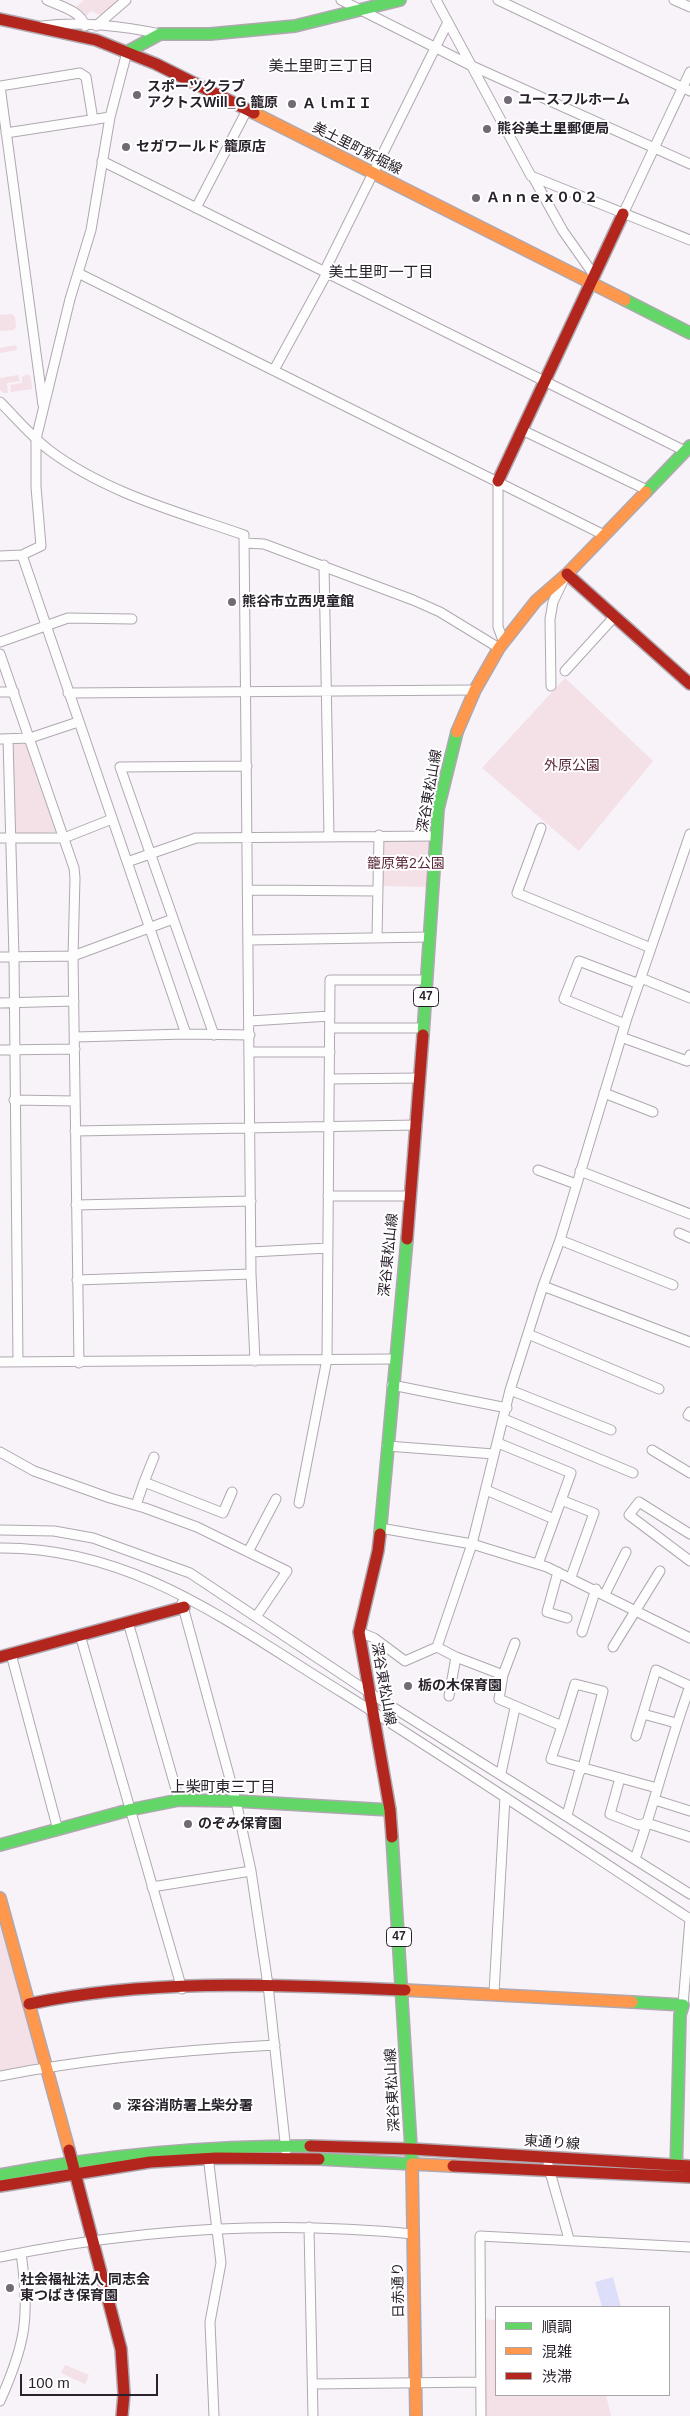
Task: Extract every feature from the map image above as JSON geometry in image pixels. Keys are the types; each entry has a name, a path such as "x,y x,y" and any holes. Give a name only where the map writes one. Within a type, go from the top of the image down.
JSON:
{"street":[{"path":"47,0 78,14 83,19 85,26"},
{"path":"96,26 126,0"},
{"path":"341,0 470,65 690,164"},
{"path":"40,26 59,24 135,28 160,34 210,34 295,26 400,0"},
{"path":"436,0 470,65 592,279"},
{"path":"498,0 686,89"},
{"path":"674,0 690,7"},
{"name":"美土里町新堀線","path":"0,19 40,26 96,40 156,64 374,174 592,279 689,331"},
{"path":"274,370 325,273 448,22"},
{"path":"45,388 94,218 110,117 127,52 142,42 160,34"},
{"path":"501,646 498,626 498,481 653,148 686,89 690,72"},
{"path":"0,556 22,555 40,546 36,487 36,439 44,409 45,388 0,86 80,73 86,77 92,120"},
{"path":"196,208 246,110"},
{"path":"6,133 110,117"},
{"path":"102,161 325,273 687,448"},
{"path":"534,177 690,240"},
{"path":"78,273 604,534"},
{"path":"0,402 51,452 82,472 152,504 244,535 251,1274 255,1361"},
{"path":"522,430 647,490"},
{"name":"深谷東松山線","path":"286,2152 412,2164 390,1810 358,1632 378,1551 417,1125 438,810 449,761 457,733 475,690 501,646 536,601 567,574 687,448"},
{"path":"244,543 264,544 384,587 440,612 501,646"},
{"path":"22,555 186,1034"},
{"path":"324,565 329,836"},
{"path":"551,686 553,602 567,574 690,684"},
{"path":"565,671 614,616"},
{"path":"0,642 68,618 132,619"},
{"path":"0,654 76,878 72,956 75,1036 78,1363"},
{"path":"68,693 475,690"},
{"path":"0,692 14,692"},
{"path":"18,1362 13,1050 14,956 11,838 4,739 30,738 78,722"},
{"path":"214,1034 149,854 120,767 247,766"},
{"path":"0,838 64,838 112,819"},
{"path":"541,828 517,893 651,948"},
{"path":"358,1632 374,1638 405,1661 437,1647 472,1544 510,1390 542,1286 560,1240 625,1024 690,834"},
{"path":"377,938 379,835"},
{"path":"128,862 196,838 436,836"},
{"path":"248,890 378,891"},
{"path":"0,957 72,956 172,919"},
{"path":"249,940 430,937"},
{"path":"625,1024 564,999 579,960 690,998"},
{"path":"299,1503 327,1359 330,980 427,980"},
{"path":"0,1002 74,1001"},
{"path":"250,1021 330,1016"},
{"path":"330,1028 424,1028"},
{"path":"75,1036 250,1035"},
{"path":"621,1038 687,1061 690,1054"},
{"path":"0,1050 75,1049"},
{"path":"250,1052 330,1052"},
{"path":"330,1079 420,1078"},
{"path":"604,1092 653,1112"},
{"path":"14,1100 75,1101"},
{"path":"75,1131 251,1126 417,1125"},
{"path":"538,1170 576,1184"},
{"path":"580,1171 690,1214"},
{"path":"328,1196 410,1196"},
{"path":"76,1205 251,1201"},
{"path":"679,1234 690,1238"},
{"path":"560,1240 673,1285"},
{"path":"251,1252 328,1248"},
{"path":"77,1280 251,1274"},
{"path":"542,1286 690,1342"},
{"path":"528,1334 659,1389"},
{"path":"0,1362 394,1360"},
{"path":"392,1385 507,1408"},
{"path":"510,1390 611,1430"},
{"path":"690,1412 688,1415 690,1416"},
{"path":"504,1419 633,1473"},
{"path":"498,1443 571,1473 538,1564"},
{"path":"387,1446 494,1454"},
{"path":"652,1450 690,1472"},
{"path":"0,1452 34,1471 197,1527 287,1571 256,1617"},
{"path":"136,1505 154,1457"},
{"path":"144,1482 223,1513 232,1492"},
{"path":"486,1490 554,1519"},
{"path":"248,1552 276,1499"},
{"path":"561,1500 594,1513 571,1578"},
{"path":"690,1534 639,1502 630,1515 690,1561"},
{"path":"380,1528 472,1544 538,1564 596,1589 690,1638"},
{"path":"0,1530 54,1531 101,1541 190,1573 368,1691 690,1894"},
{"path":"0,1548 24,1548 70,1555 129,1570 180,1593 222,1616 372,1711 690,1919 683,2005 680,2015 676,2171"},
{"path":"605,1594 626,1552"},
{"path":"613,1647 660,1571"},
{"path":"558,1572 547,1612 567,1618"},
{"path":"582,1632 596,1589"},
{"path":"180,1593 236,1801 251,1871 268,1984 286,2152"},
{"path":"58,1830 6,1656 184,1607"},
{"path":"128,1622 179,1800"},
{"path":"80,1636 182,1989"},
{"path":"515,1643 503,1674 499,1699 515,1708 562,1726"},
{"path":"437,1647 503,1674"},
{"path":"449,1696 456,1656"},
{"path":"635,1859 655,1800 676,1723 686,1708 690,1686 656,1670 636,1736"},
{"path":"567,1815 579,1773 583,1767 602,1691 575,1684 551,1759 583,1767 657,1788"},
{"path":"500,1773 515,1708"},
{"path":"643,1714 676,1723"},
{"path":"620,1778 610,1814 638,1825 647,1823 690,1837"},
{"path":"494,1993 505,1797"},
{"path":"0,1845 129,1810 179,1800 236,1801 390,1810"},
{"path":"655,1800 690,1811"},
{"path":"152,1887 251,1871"},
{"path":"0,1898 74,2167 125,2370 122,2416"},
{"path":"29,2004 90,1993 268,1984 494,1993 683,2005"},
{"path":"0,2076 46,2067 178,2051 275,2045"},
{"name":"深谷東松山線","path":"0,2175 74,2167 151,2162 207,2154 286,2152 342,2146 412,2149"},
{"name":"東通り線","path":"412,2149 548,2164"},
{"path":"207,2154 221,2263 210,2322 214,2416"},
{"name":"東通り線","path":"412,2164 548,2164 676,2171 690,2176"},
{"name":"日赤通り","path":"412,2164 416,2416"},
{"path":"548,2164 569,2239"},
{"name":"東通り線","path":"676,2171 690,2166"},
{"name":"深谷東松山線","path":"0,2186 74,2167"},
{"path":"310,2227 314,2384 313,2416"},
{"path":"0,2257 92,2240 218,2228 310,2227 413,2234"},
{"path":"481,2416 480,2236 569,2239 690,2247"},
{"path":"0,2401 19,2357 27,2315 26,2285 20,2253"},
{"path":"314,2384 481,2382"}],"green space":[{"path":"84,0 122,0 103,16 91,11 86,16 74,9"},
{"path":"12,314 15,317 16,327 14,330 0,331 0,315"},
{"path":"16,345 17,350 0,353 0,348"},
{"path":"28,374 31,378 32,389 11,392 10,385 22,383 22,377"},
{"path":"18,375 20,381 7,383 8,393 3,393 0,390 0,378"},
{"name":"外原公園","path":"565,678 653,761 579,851 482,768"},
{"path":"12,743 28,744 57,832 16,834"},
{"name":"籠原第2公園","path":"383,840 432,841 427,887 383,886"},
{"path":"0,1900 46,2067 0,2076"},
{"path":"482,2319 495,2320 495,2396 606,2396 611,2416 483,2416"},
{"path":"65,2365 89,2375 85,2384 61,2373"}],"water":[{"path":"613,2277 621,2306 602,2306 595,2282"}],"traffic: fast":[{"path":"127,52 160,34 210,34 295,26 400,0"},
{"path":"625,300 690,333"},
{"path":"646,492 690,446"},
{"path":"423,1035 438,809 457,732"},
{"path":"380,1534 407,1239"},
{"path":"0,1845 129,1810 179,1800 236,1801 390,1810"},
{"path":"319,2159 412,2164 392,1837"},
{"path":"632,2002 683,2005 680,2015 676,2176"},
{"path":"0,2175 77,2162 154,2153 271,2146 310,2146"}],"traffic: slow":[{"path":"254,113 625,300"},
{"path":"457,732 475,690 499,648 536,601 567,574 646,492"},
{"path":"0,1898 69,2150"},
{"path":"405,1990 632,2002"},
{"path":"416,2416 412,2164 453,2166"}],"traffic: jam":[{"path":"0,19 96,40 156,64 254,113"},
{"path":"498,481 623,214"},
{"path":"567,574 690,684"},
{"path":"407,1239 423,1035"},
{"path":"380,1534 378,1551 359,1632 390,1810 392,1837"},
{"path":"0,1657 184,1607"},
{"path":"29,2004 122,1990 216,1985 311,1986 405,1990"},
{"path":"310,2146 412,2149"},
{"path":"412,2149 690,2166"},
{"path":"69,2150 121,2349 124,2394 122,2416"},
{"path":"0,2186 150,2162 216,2158 319,2159"},
{"path":"453,2166 690,2177"}],"place":[{"name":"スポーツクラブ アクトスWill_G 籠原","path":"137,95"},
{"name":"ユースフルホーム","path":"508,100"},
{"name":"ＡｌｍＩＩ","path":"292,104"},
{"name":"熊谷美土里郵便局","path":"487,129"},
{"name":"セガワールド 籠原店","path":"126,147"},
{"name":"Ａｎｎｅｘ００２","path":"476,198"},
{"name":"熊谷市立西児童館","path":"232,602"},
{"name":"栃の木保育園","path":"408,1686"},
{"name":"のぞみ保育園","path":"188,1824"},
{"name":"深谷消防署上柴分署","path":"117,2106"},
{"name":"社会福祉法人 同志会 東つばき保育園","path":"10,2288"}],"district":[{"name":"美土里町三丁目","path":"321,67"},
{"name":"美土里町一丁目","path":"381,273"},
{"name":"上柴町東三丁目","path":"223,1788"}]}
